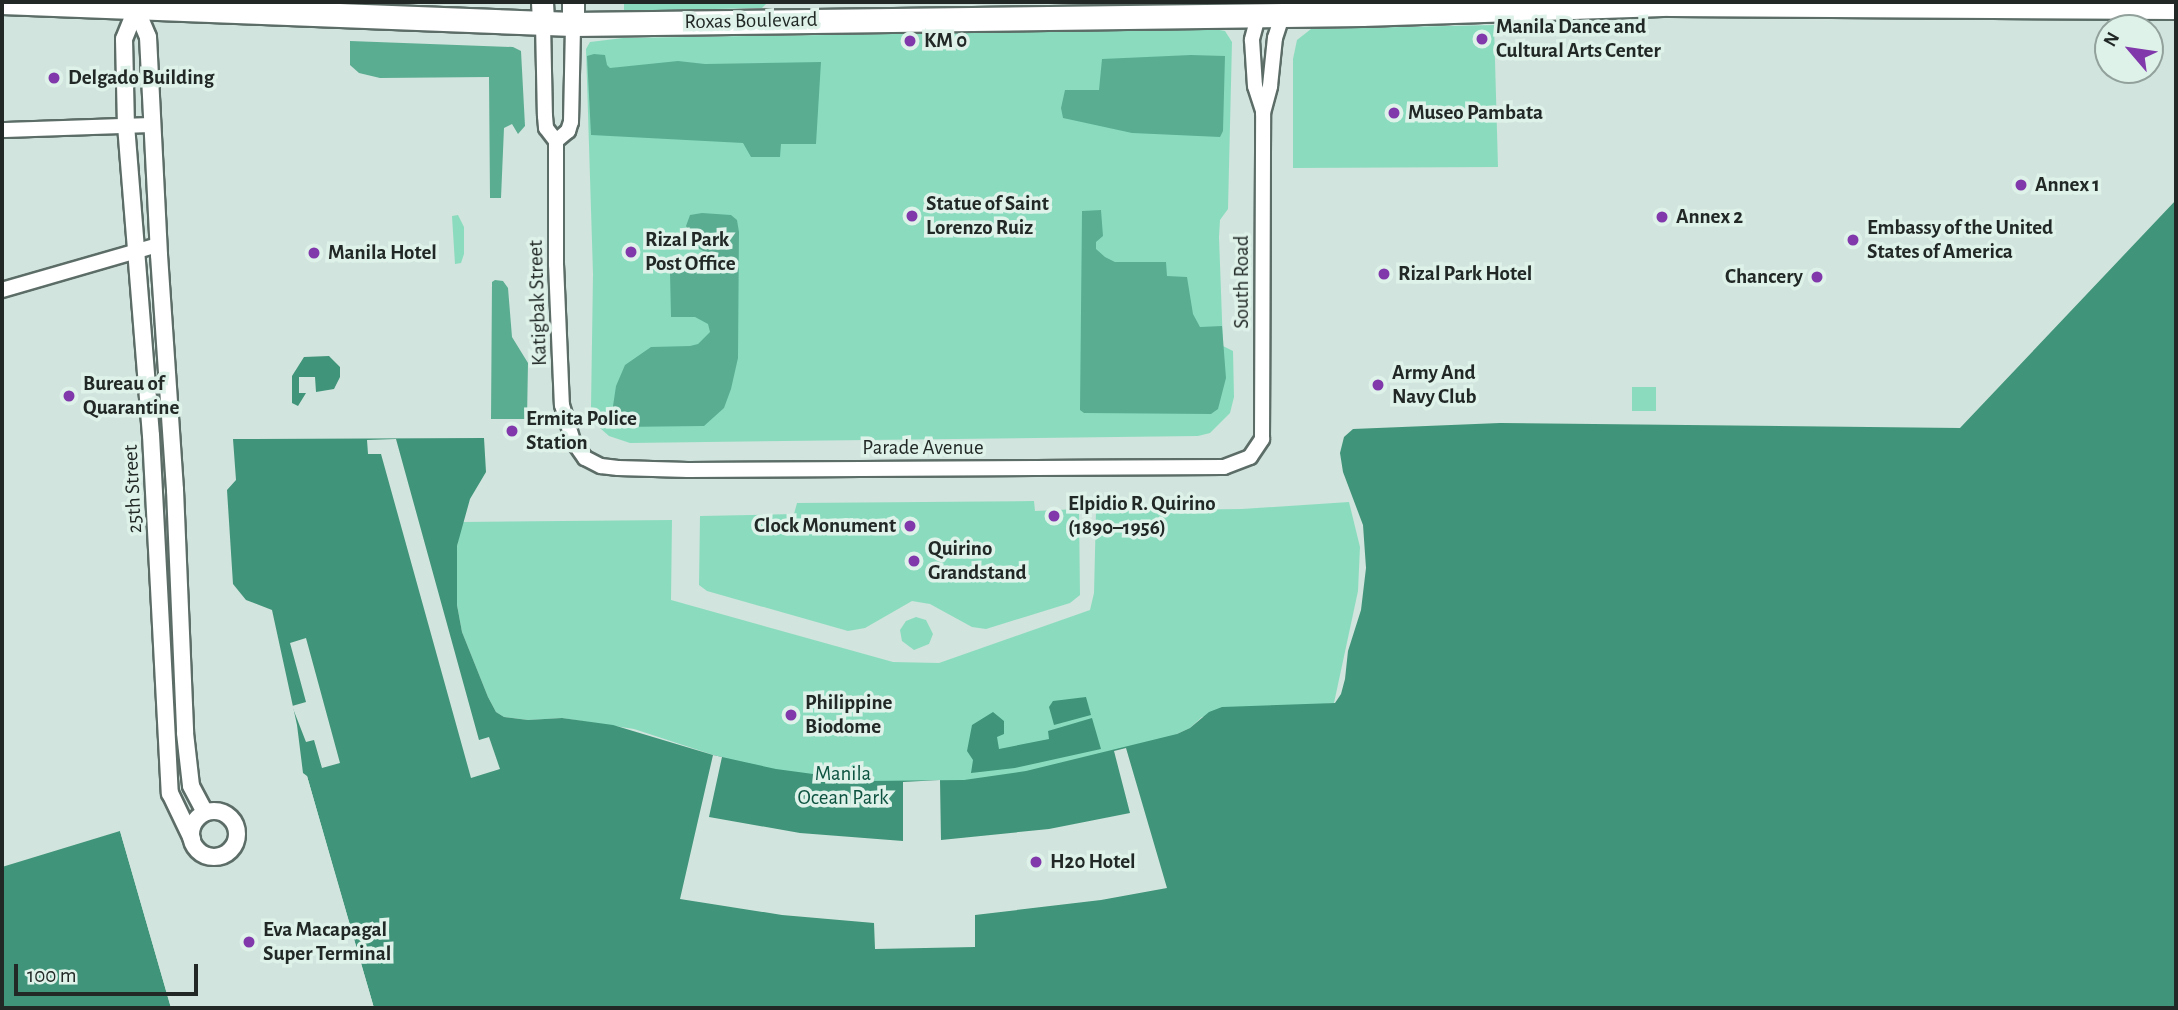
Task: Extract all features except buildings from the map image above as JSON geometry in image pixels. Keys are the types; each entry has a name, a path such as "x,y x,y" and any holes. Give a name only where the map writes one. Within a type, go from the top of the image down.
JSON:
{"highway":[{"name":"Roxas Boulevard","path":"2,2 543,13 1285,8 1362,14 1575,4 1784,3 2176,7"},
{"path":"1362,14 1409,2"}],"street":[{"name":"25th Street","path":"136,4 148,37 158,245 170,410 185,733 191,786 205,812"},
{"name":"25th Street","path":"136,4 124,39 126,125 149,412 170,793 191,839"},
{"name":"South Road","path":"1260,8 1252,40 1255,86 1263,113"},
{"name":"South Road","path":"1258,450 1263,421 1263,113 1270,86 1275,38 1285,8"},
{"name":"Katigbak Street","path":"543,13 546,128 556,141 556,264 562,405 573,441 585,457"},
{"name":"Katigbak Street","path":"556,141 568,131 571,122 573,13"},
{"path":"2,130 151,125"},
{"path":"2,290 158,245"},
{"path":"149,412 170,410"},
{"name":"Parade Avenue","path":"585,457 601,466 688,470 1200,468 1238,464 1258,450"},
{"path":"216,810 230,817 236,826 235,843 225,854 214,857 200,852 191,839 195,820 205,812 216,810"}],"green space":[{"path":"624,2 768,2 762,8 624,11"},
{"name":"Museo Pambata","path":"1494,25 1498,167 1293,168 1293,59 1297,40 1311,29"},
{"path":"1214,29 1225,31 1232,42 1228,209 1220,220 1219,237 1223,346 1233,351 1234,397 1230,413 1210,433 1198,436 630,443 609,436 600,428 591,407 593,274 586,49 590,42 623,38"},
{"path":"458,215 464,227 464,254 461,263 455,264 452,216"},
{"path":"1632,387 1656,387 1656,411 1632,411"},
{"path":"1034,501 1035,511 1079,509 1080,595 1070,603 986,629 972,627 930,604 912,601 865,628 848,631 707,591 699,585 700,516 794,514 797,503"},
{"name":"Manila Ocean Park","path":"1349,502 1360,547 1358,591 1334,703 1202,717 1190,728 1177,734 1137,894 634,729 562,718 528,720 504,717 496,712 488,697 462,632 457,605 457,546 462,522 672,520 671,600 893,662 939,663 1090,610 1094,593 1096,511 1242,509"},
{"path":"916,617 926,620 933,634 929,644 914,650 902,641 900,630 906,621"}],"shaded area":[{"path":"350,41 513,47 521,51 525,126 518,134 512,124 504,128 501,198 490,198 489,77 380,78 359,73 350,65"},
{"path":"605,55 610,68 678,61 705,64 821,62 816,144 781,144 780,157 751,157 743,143 591,135 587,56"},
{"path":"1225,56 1223,131 1220,137 1132,133 1063,118 1061,108 1065,90 1099,90 1102,59"},
{"path":"2176,200 2176,1008 374,1008 307,776 303,773 297,725 272,610 246,600 233,584 227,490 236,480 233,439 484,438 486,472 470,499 457,546 457,605 462,632 488,697 496,712 504,717 528,720 562,718 613,725 713,755 776,769 865,781 964,780 1026,771 1177,734 1190,728 1209,712 1222,707 1335,703 1341,694 1348,651 1361,610 1366,568 1363,525 1343,472 1340,453 1344,437 1353,429 1500,423 1960,428"},
{"path":"1101,210 1103,236 1096,242 1096,249 1115,262 1166,262 1167,276 1187,277 1193,314 1200,327 1222,326 1226,378 1218,409 1211,414 1084,413 1080,410 1082,211"},
{"path":"690,215 731,215 737,220 739,232 738,358 724,408 704,426 619,427 613,406 616,386 625,365 651,347 698,344 710,332 708,324 695,317 671,317 670,273 681,267 701,269 707,263 705,252 698,248 686,226"},
{"path":"503,281 508,288 512,337 528,363 527,419 491,419 492,282"},
{"path":"329,356 340,367 340,377 334,389 316,392 315,377 299,377 299,393 306,393 298,406 292,403 292,376 304,357"},
{"path":"1086,697 1091,715 1054,725 1049,707 1053,701"},
{"path":"993,712 1004,721 1004,734 997,737 999,749 1049,739 1048,731 1092,718 1101,749 1015,768 971,773 973,760 967,751 972,725"},
{"path":"120,831 171,1008 2,1008 2,867"}],"pier":[{"path":"396,439 479,740 489,737 500,769 471,778 381,454 368,454 367,440"},
{"path":"306,638 340,763 322,768 314,740 306,742 292,706 306,702 290,643"},
{"name":"Manila Ocean Park","path":"1126,748 1167,888 1101,900 975,915 975,947 875,949 874,923 782,915 680,899 713,755 722,757 709,817 800,833 903,841 903,782 940,780 941,840 1049,829 1130,813 1114,751"},
{"path":"307,776 374,1008 370,1008 302,777"},
{"path":"124,830 175,1008 171,1008 120,831"}],"place":[{"name":"Manila Dance and Cultural Arts Center","path":"1482,39"},
{"name":"KM 0","path":"910,41"},
{"name":"Delgado Building","path":"54,78"},
{"name":"Museo Pambata","path":"1394,113"},
{"name":"Annex 1","path":"2021,185"},
{"name":"Statue of Saint Lorenzo Ruiz","path":"912,216"},
{"name":"Annex 2","path":"1662,217"},
{"name":"Embassy of the United States of America","path":"1853,240"},
{"name":"Rizal Park Post Office","path":"631,252"},
{"name":"Manila Hotel","path":"314,253"},
{"name":"Rizal Park Hotel","path":"1384,274"},
{"name":"Chancery","path":"1817,277"},
{"name":"Army And Navy Club","path":"1378,385"},
{"name":"Bureau of Quarantine","path":"69,396"},
{"name":"Ermita Police Station","path":"512,431"},
{"name":"Elpidio R. Quirino (1890–1956)","path":"1054,516"},
{"name":"Clock Monument","path":"910,526"},
{"name":"Quirino Grandstand","path":"914,561"},
{"name":"Philippine Biodome","path":"791,715"},
{"name":"H20 Hotel","path":"1036,862"},
{"name":"Eva Macapagal Super Terminal","path":"249,942"}]}
